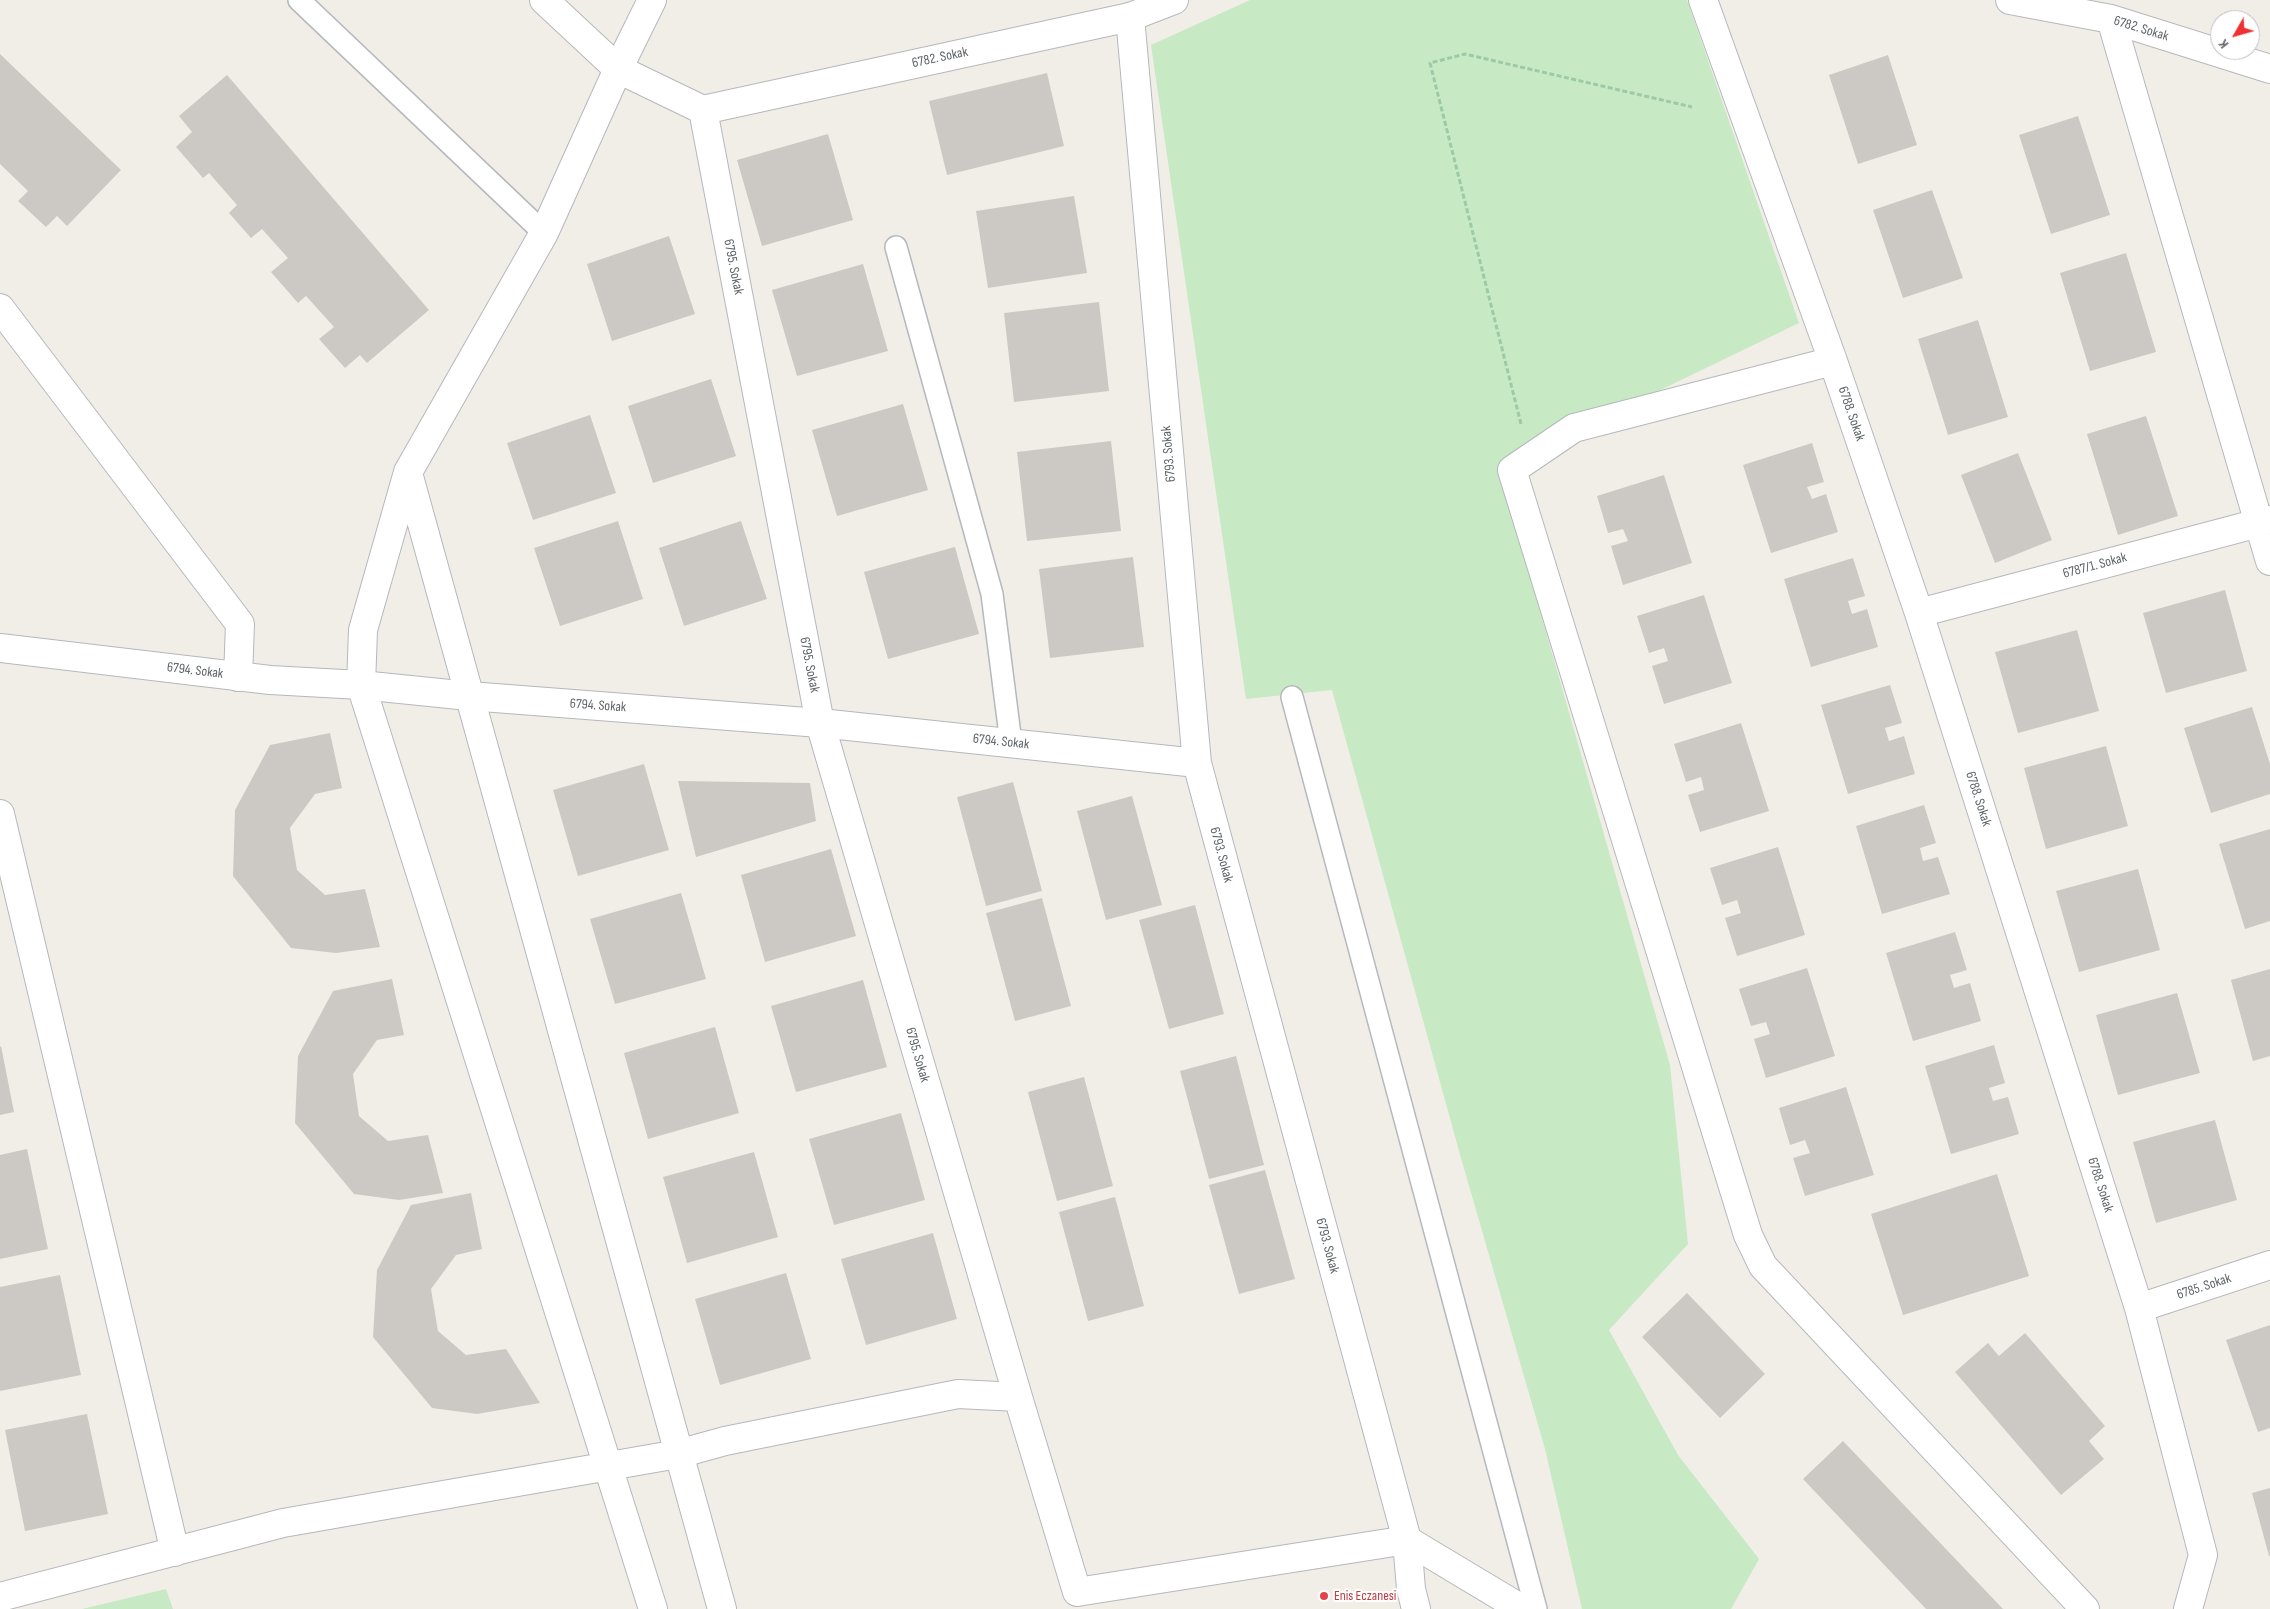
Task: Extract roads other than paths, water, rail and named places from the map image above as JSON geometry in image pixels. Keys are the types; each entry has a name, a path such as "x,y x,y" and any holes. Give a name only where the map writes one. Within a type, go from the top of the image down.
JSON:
{"street":[{"path":"544,0 618,69 703,110"},
{"path":"652,0 618,69 544,233 408,472 363,630 361,685 653,1609"},
{"name":"6782. Sokak","path":"703,110 1127,8 1174,0"},
{"name":"6788. Sokak","path":"1702,0 1833,361 1919,613 2139,1308 2203,1555 2188,1609"},
{"name":"6782. Sokak","path":"2010,0 2111,19 2270,69"},
{"name":"6793. Sokak","path":"1127,8 1197,763 1407,1540 1411,1589 1416,1609"},
{"path":"2111,19 2264,522 2270,562"},
{"name":"6795. Sokak","path":"703,110 820,723 1078,1600"},
{"path":"0,308 240,624 238,677"},
{"path":"1833,361 1574,428 1512,470 1748,1235 1764,1266 2085,1609"},
{"path":"408,472 722,1609"},
{"name":"6787/1. Sokak","path":"1919,613 2264,522"},
{"name":"6794. Sokak","path":"0,648 238,677 361,685 469,696 820,723 1197,763"},
{"path":"0,814 175,1552"},
{"name":"6785. Sokak","path":"2139,1308 2270,1265"},
{"path":"0,1598 283,1523 678,1454 725,1441 958,1394 1018,1397"},
{"path":"1078,1600 1407,1540 1522,1609"}],"lane":[{"path":"298,0 544,233"},
{"path":"896,247 992,594 1011,743"},
{"path":"1292,697 1536,1609"}],"place":[{"name":"Enis Eczanesi","path":"1324,1596"}]}
